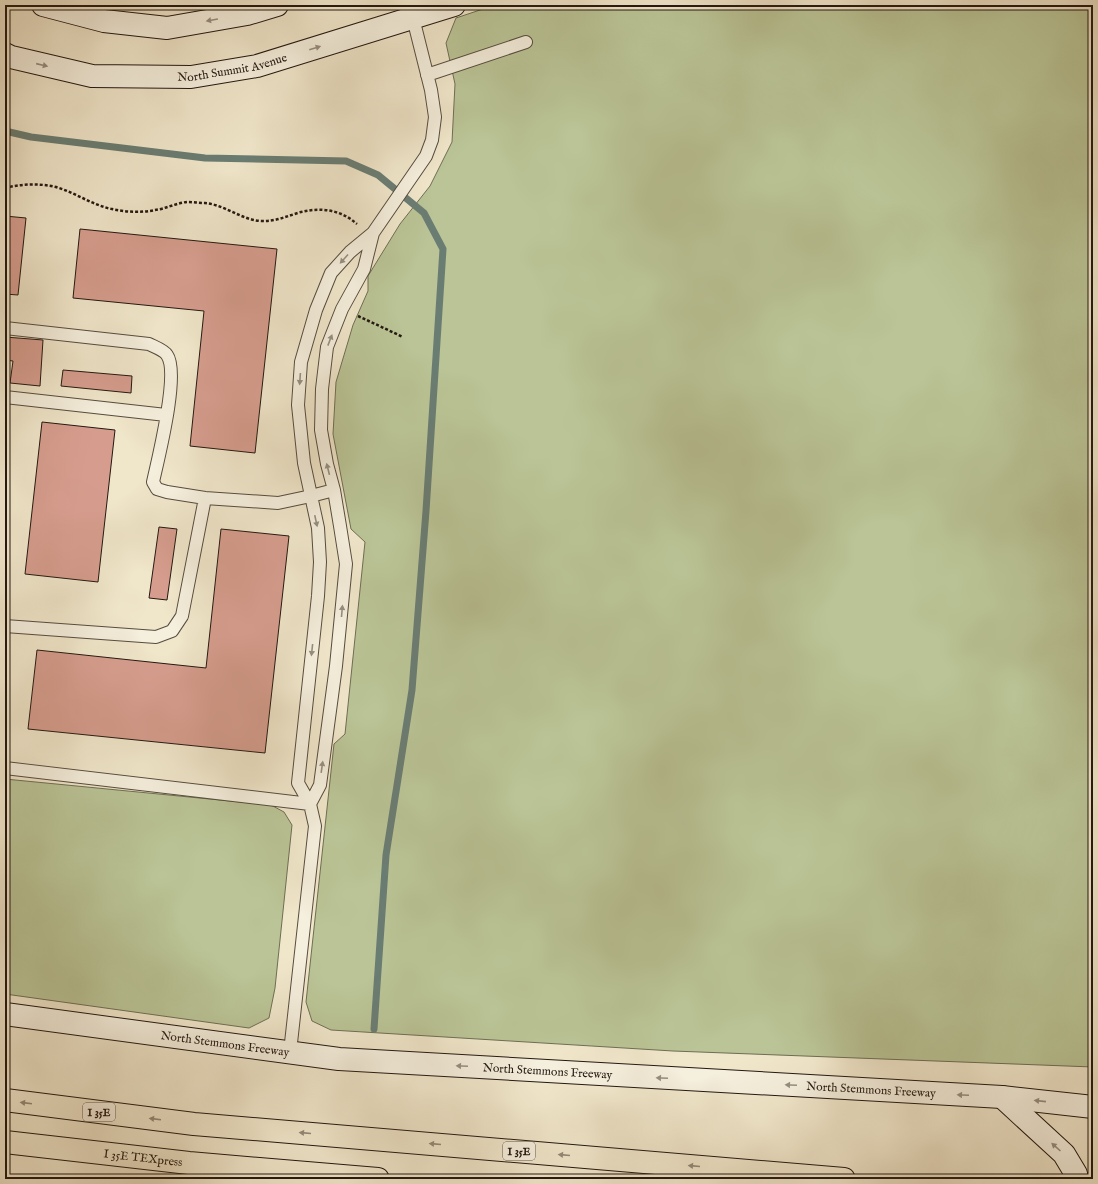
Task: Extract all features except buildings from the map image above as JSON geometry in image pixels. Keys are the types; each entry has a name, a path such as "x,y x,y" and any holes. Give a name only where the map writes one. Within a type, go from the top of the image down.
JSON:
{"highway":[{"name":"I 35E","path":"5,1100 194,1124 844,1179"},
{"name":"I 35E TEXpress","path":"5,1142 190,1163 378,1179"}],"main road":[{"path":"43,5 104,21 167,28 247,14 277,5"},
{"name":"North Summit Avenue","path":"5,54 11,57 92,76 191,77 257,66 412,11 454,5"},
{"name":"North Stemmons Freeway","path":"5,1014 340,1059 1002,1097 1093,1107"},
{"path":"1002,1097 1064,1154 1076,1174 1077,1179"}],"lane":[{"path":"290,1052 315,826 310,804 298,783 318,596 320,562 318,528 304,463 298,405 301,362 316,310 331,273 350,252 373,233 426,156 432,140 435,117 412,11"},
{"path":"427,75 526,42"},
{"path":"310,804 320,785 336,666 346,564 334,490 327,464 321,430 322,389 327,347 342,309 364,269 373,233"},
{"path":"5,328 149,344 167,355 171,368 170,390 153,482 157,489 205,498 278,503 334,490"},
{"path":"5,397 166,415"},
{"path":"5,626 156,637 172,631 182,616 205,498"},
{"path":"5,768 310,804"}],"path":[{"path":"5,188 19,185 56,187 93,204 112,210 128,212 153,211 186,202 207,203 224,208 245,218 261,221 274,221 302,212 319,210 337,211 350,217 358,225"}],"green space":[{"path":"495,5 1093,5 1093,1067 673,1051 331,1030 312,1021 306,1002 334,744 345,734 365,542 351,529 333,434 336,382 353,325 368,291 368,276 400,224 430,186 452,142 455,84 446,43 456,18"},
{"path":"5,779 271,805 284,812 292,825 275,988 269,1018 249,1028 5,994"}],"waterway":[{"path":"5,131 31,137 205,158 346,161 378,175 424,213 443,249 426,511 412,690 386,855 374,1029"}]}
